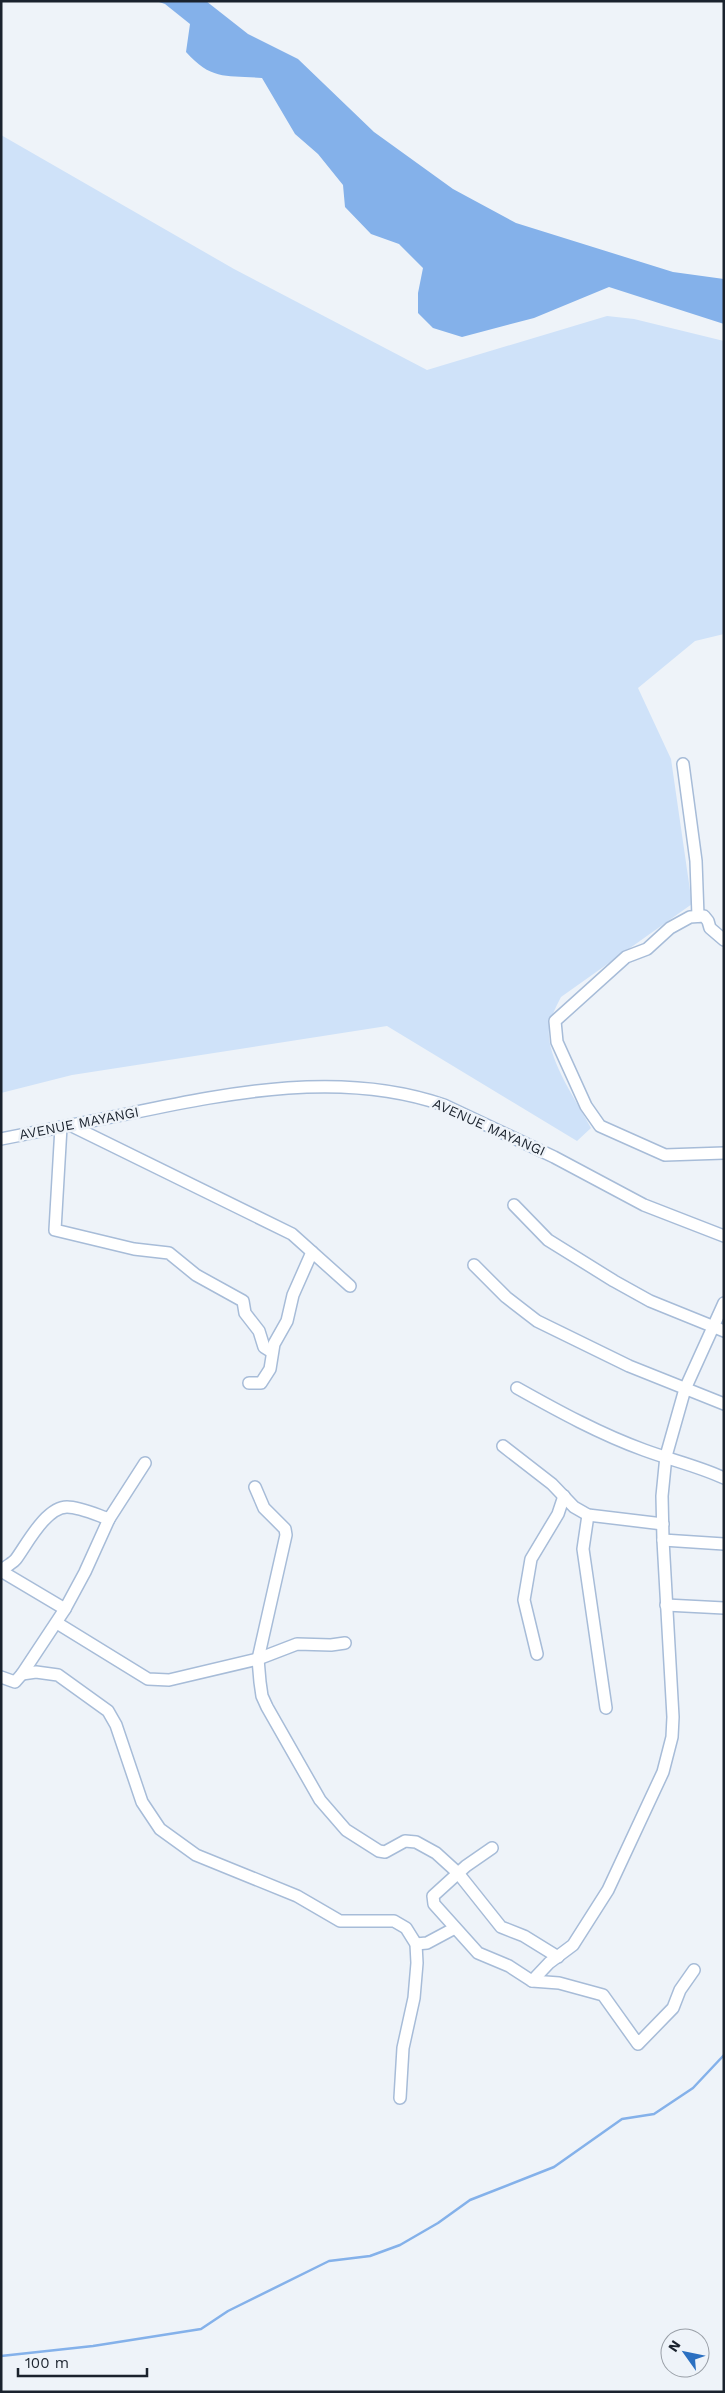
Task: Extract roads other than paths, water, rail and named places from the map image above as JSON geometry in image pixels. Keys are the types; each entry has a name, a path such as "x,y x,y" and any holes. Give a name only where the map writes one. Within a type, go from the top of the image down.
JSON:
{"street":[{"path":"683,764 696,861 698,916"},
{"path":"724,940 710,928 704,916 690,916 670,928 647,949 626,957 555,1021 557,1042 586,1106 600,1126 666,1155 724,1153"},
{"name":"AVENUE MAYANGI","path":"1,1139 207,1097 288,1087 337,1087 414,1096 444,1105 546,1153 644,1205 724,1236"},
{"path":"272,1352 264,1347 259,1331 245,1313 243,1301 196,1275 171,1255 55,1230 66,1126 292,1234 350,1286"},
{"path":"514,1205 548,1240 614,1280 650,1301 719,1329"},
{"path":"249,1383 261,1383 270,1370 272,1352 287,1321 293,1295 312,1252"},
{"path":"474,1265 506,1297 533,1319 629,1366 724,1404"},
{"path":"532,1981 573,1945 608,1890 663,1772 672,1737 673,1717 663,1540 662,1487 666,1456 685,1389 719,1329 724,1303"},
{"path":"518,1388 564,1414 644,1450 666,1456 724,1478"},
{"path":"503,1446 552,1484 574,1507 588,1515 663,1524"},
{"path":"1,1677 15,1682 22,1674 65,1609 85,1572 109,1519 146,1463"},
{"path":"255,1487 264,1508 285,1529 286,1534 258,1659 261,1689 267,1707 306,1778 336,1821 346,1830 379,1851 386,1852 405,1841 424,1846 436,1853 458,1873 501,1927 539,1944 558,1957"},
{"path":"538,1654 524,1600 531,1559 558,1514 564,1496"},
{"path":"65,1609 1,1571 6,1565 15,1561 38,1528 50,1515 61,1508 70,1507 109,1519"},
{"path":"588,1515 583,1549 606,1708"},
{"path":"663,1540 724,1544"},
{"path":"666,1606 724,1608"},
{"path":"56,1622 148,1679 169,1680 258,1659 297,1644 331,1646 345,1643"},
{"path":"22,1674 36,1672 58,1675 108,1712 116,1725 142,1802 160,1829 196,1855 297,1896 340,1921 386,1921 400,1924 406,1928 416,1944 416,1982 403,2048 400,2098"},
{"path":"492,1848 458,1873 435,1893 432,1899 478,1953 509,1966 532,1981 559,1983 601,1994 638,2044 672,2008 680,1990 694,1970"},
{"path":"416,1944 427,1943 455,1928"}],"water":[{"path":"156,1 206,1 248,34 298,59 374,132 453,189 516,223 673,272 724,279 724,324 609,287 534,318 462,337 433,328 418,313 418,293 423,268 399,244 371,234 345,207 343,185 318,154 295,134 262,78 220,75 204,68 186,52 190,24 165,4"}],"waterway":[{"path":"1,2356 93,2346 201,2329 228,2311 329,2261 370,2256 400,2245 438,2223 470,2200 554,2167 622,2119 654,2114 693,2088 724,2055"}]}
